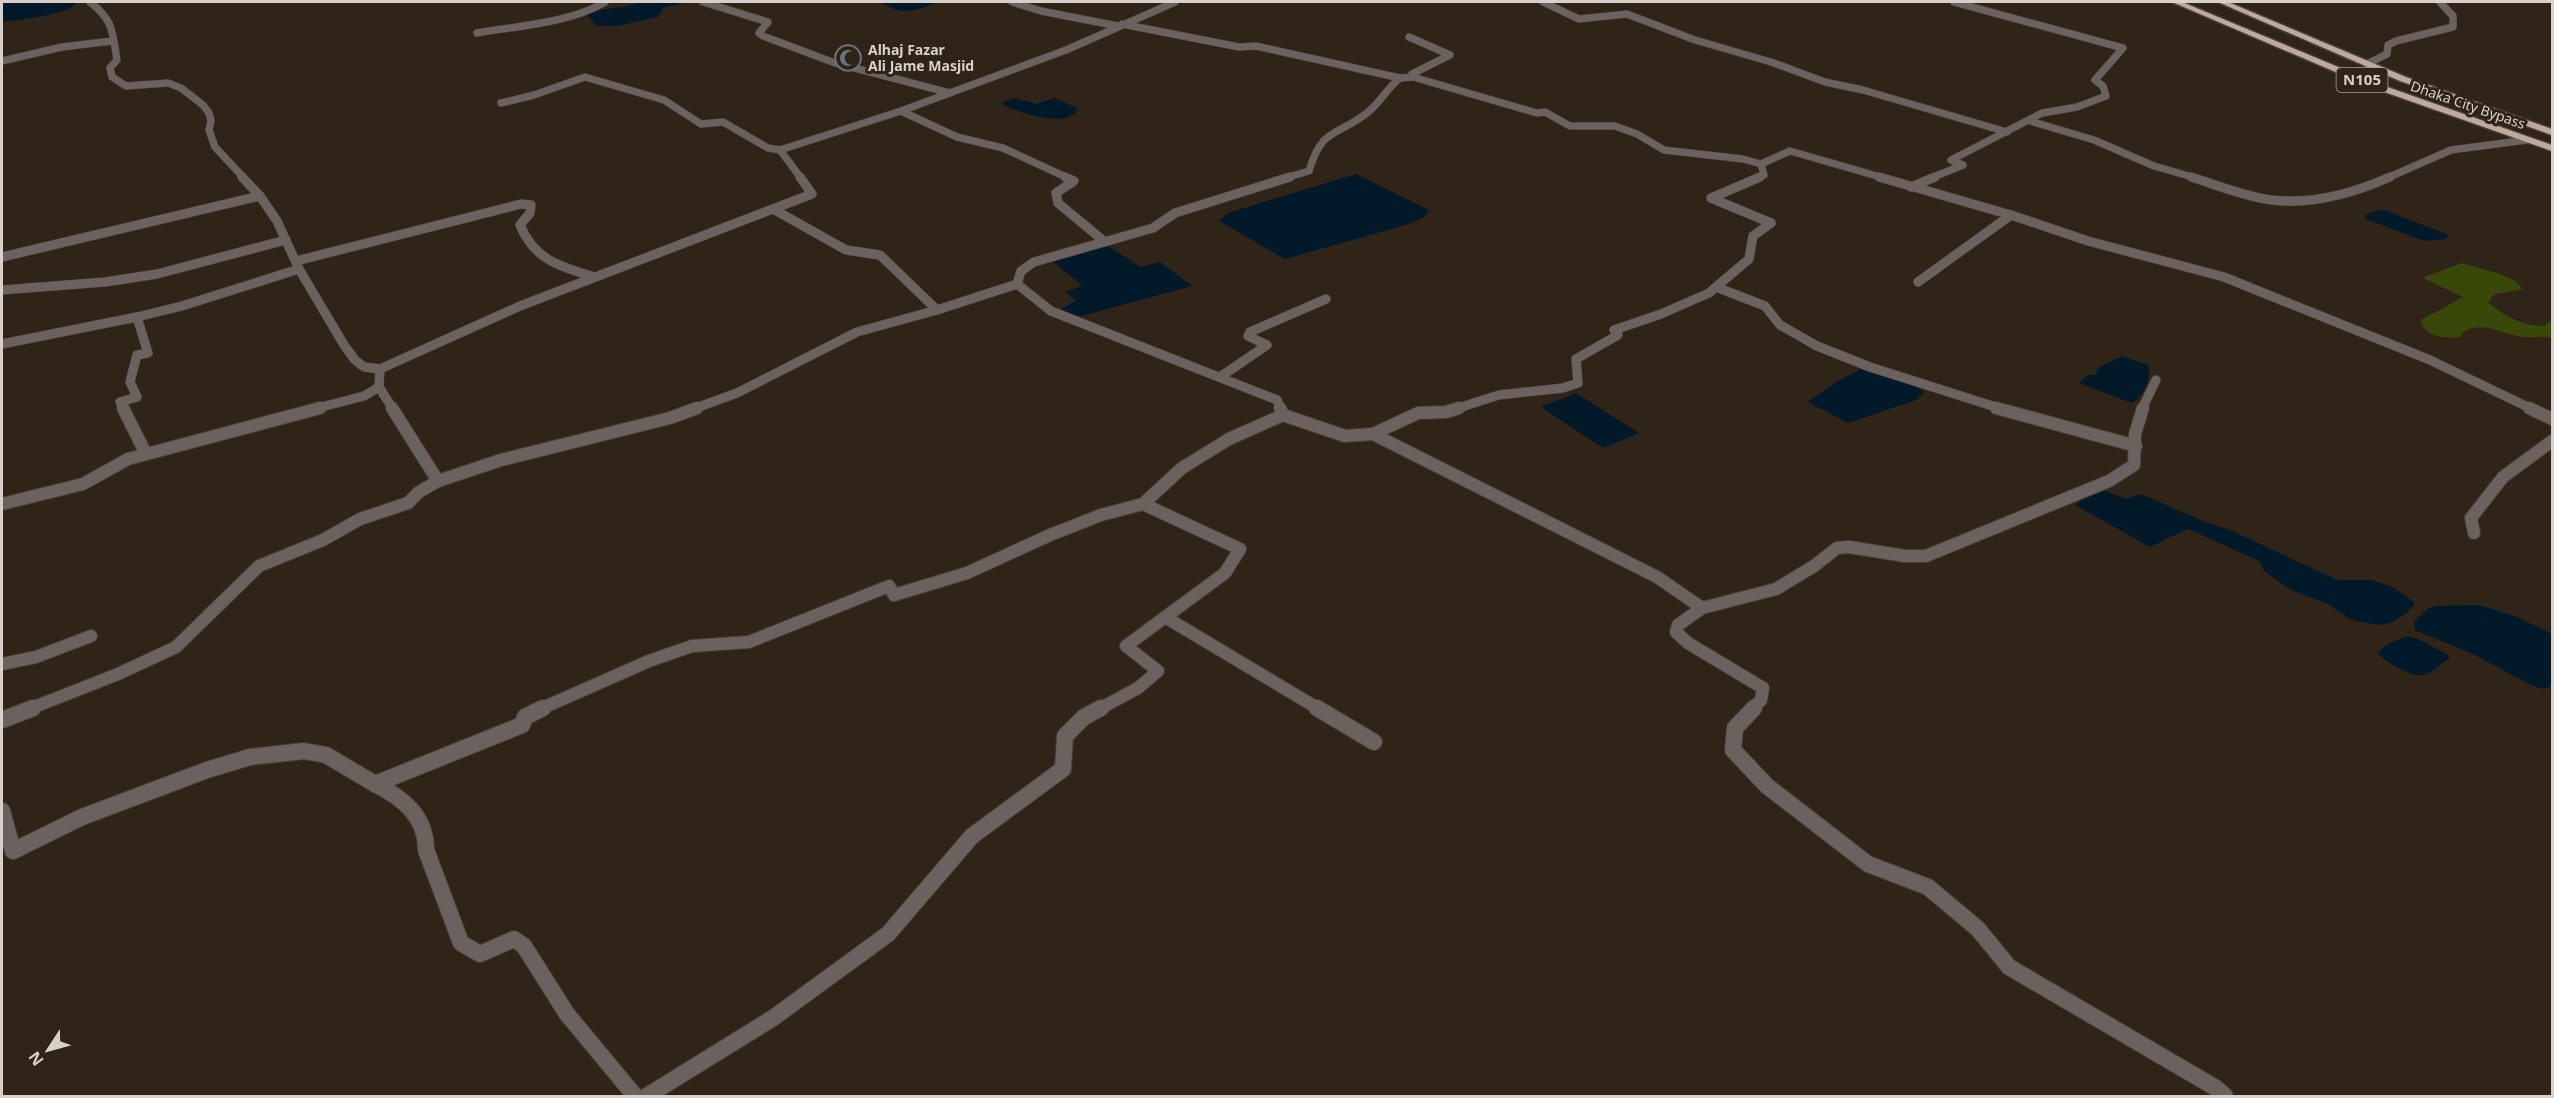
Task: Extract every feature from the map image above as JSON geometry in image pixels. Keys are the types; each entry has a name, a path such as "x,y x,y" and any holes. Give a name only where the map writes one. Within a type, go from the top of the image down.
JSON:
{"highway":[{"name":"Dhaka City Bypass","path":"2176,2 2376,86 2553,148"},
{"name":"Dhaka City Bypass","path":"2222,2 2367,64 2553,132"}],"street":[{"path":"90,2 105,14 111,25 117,60 110,68 112,77 126,86 168,83 194,97 209,113 209,130 215,147 260,196 277,221 298,265 355,360 364,367 380,369 520,306 812,194 780,150"},
{"path":"477,33 570,15 598,7 605,2"},
{"path":"703,2 768,22 759,33 788,46 844,66 950,93"},
{"path":"1012,2 1041,11 1239,47 1256,46 1407,78 1485,97 1508,106 1537,113 1545,112 1570,126 1614,126 1637,134 1664,150 1743,159 1761,164 1790,151 1796,151 1911,187 2011,214 2088,241 2224,277 2430,360 2553,419"},
{"path":"501,103 534,95 585,77 664,100 702,124 723,122 768,148 780,150 901,111 1065,51 1175,2"},
{"path":"1543,2 1579,19 1627,14 1695,40 1771,62 1825,82 1863,90 2007,132"},
{"path":"1911,187 1963,165 1952,160 2042,112 2077,107 2106,96 2103,86 2095,80 2123,48 1954,2"},
{"path":"2367,64 2387,54 2386,49 2395,41 2417,32 2432,33 2452,27 2453,16 2440,2"},
{"path":"1017,284 1021,271 1034,262 1153,228 1175,213 1309,171 1314,150 1323,137 1367,113 1390,85 1450,55 1409,37"},
{"path":"2,61 62,47 112,41"},
{"path":"901,111 957,137 1003,148 1074,181 1056,193 1058,203 1105,242"},
{"path":"2030,120 2094,140 2154,166 2270,200 2287,201 2341,196 2451,150 2527,140"},
{"path":"375,784 522,725 525,717 538,710 649,661 692,646 750,642 889,586 894,595 967,573 1050,535 1101,515 1143,504 1182,468 1229,439 1283,415 1345,436 1373,434 1418,413 1446,412 1499,394 1563,388 1578,382 1576,359 1618,335 1614,330 1661,314 1709,293 1749,259 1753,236 1770,223 1711,198 1764,175 1761,164"},
{"path":"2,257 260,196"},
{"path":"2,344 182,306 298,265 521,204 531,205 530,213 520,225 525,242 539,256 594,277"},
{"path":"773,209 837,244 841,249 867,255 880,255 938,310"},
{"path":"1918,282 2011,214"},
{"path":"2,290 105,282 157,274 286,240"},
{"path":"2,720 118,674 176,647 259,566 323,540 360,519 408,503 419,492 438,481 501,460 670,418 737,393 857,332 938,310 1017,284"},
{"path":"1017,284 1044,308 1055,314 1078,320 1277,400 1283,415"},
{"path":"1716,287 1765,306 1765,312 1773,321 1796,335 1858,363 1996,409 2136,446"},
{"path":"1220,377 1267,345 1248,336 1250,332 1326,299"},
{"path":"137,317 148,353 136,355 130,382 137,397 120,402 146,454"},
{"path":"380,369 379,387 438,481"},
{"path":"2156,380 2145,401 2135,434 2134,465 2109,481 1926,556 1905,556 1849,547 1836,548 1814,566 1776,589 1702,608 1678,625 1676,632 1688,643 1763,688 1761,700 1735,728 1733,750 1767,786 1868,864 1928,887 1978,929 2010,967 2216,1088 2225,1096"},
{"path":"2,504 83,483 128,459 364,396 379,387"},
{"path":"1373,434 1657,577 1702,608"},
{"path":"2474,533 2471,518 2503,477 2553,441"},
{"path":"647,1096 773,1018 888,934 972,836 1063,769 1065,736 1084,717 1138,688 1158,671 1125,646 1225,573 1240,549 1143,504"},
{"path":"1165,617 1374,742"},
{"path":"2,664 36,657 91,636"},
{"path":"2,811 13,851 82,816 197,773 250,757 304,751 326,755 395,793 410,806 428,837 426,850 461,944 480,954 514,939 524,946 567,1014 635,1096"}],"green space":[{"path":"2462,263 2500,274 2515,281 2523,289 2495,294 2488,302 2507,316 2528,324 2544,326 2552,320 2552,338 2515,336 2477,327 2454,338 2436,336 2426,330 2421,320 2463,297 2424,277"}],"water":[{"path":"2,2 76,3 53,14 2,22"},
{"path":"642,2 687,2 663,8 658,17 616,26 596,26 589,17 583,16 584,13"},
{"path":"881,2 939,2 903,11 888,7"},
{"path":"1014,98 1037,104 1054,98 1077,108 1075,114 1064,119 1048,118 1030,115 1002,103"},
{"path":"1356,174 1429,210 1424,217 1409,224 1285,259 1219,221 1228,213"},
{"path":"2380,210 2448,235 2446,239 2424,241 2366,219 2365,215"},
{"path":"1106,245 1141,267 1160,262 1192,286 1078,317 1060,310 1076,301 1065,292 1082,286 1051,260"},
{"path":"2122,356 2148,365 2149,375 2146,386 2132,403 2079,383 2088,375 2095,375 2100,367"},
{"path":"1861,369 1913,385 1924,392 1916,400 1848,423 1808,402 1838,381"},
{"path":"1576,393 1639,433 1603,448 1541,407"},
{"path":"2101,489 2126,499 2141,494 2205,522 2230,530 2337,580 2371,580 2393,587 2415,603 2407,613 2392,622 2380,625 2357,621 2348,618 2328,604 2291,590 2264,571 2259,561 2193,531 2187,529 2150,547 2075,505 2092,492"},
{"path":"2479,605 2517,617 2552,634 2552,686 2543,689 2527,683 2473,654 2415,630 2414,622 2427,609 2437,606"},
{"path":"2407,636 2420,640 2450,656 2430,672 2419,675 2386,661 2378,653 2388,644"}],"place":[{"name":"Alhaj Fazar Ali Jame Masjid","path":"848,58"}]}
